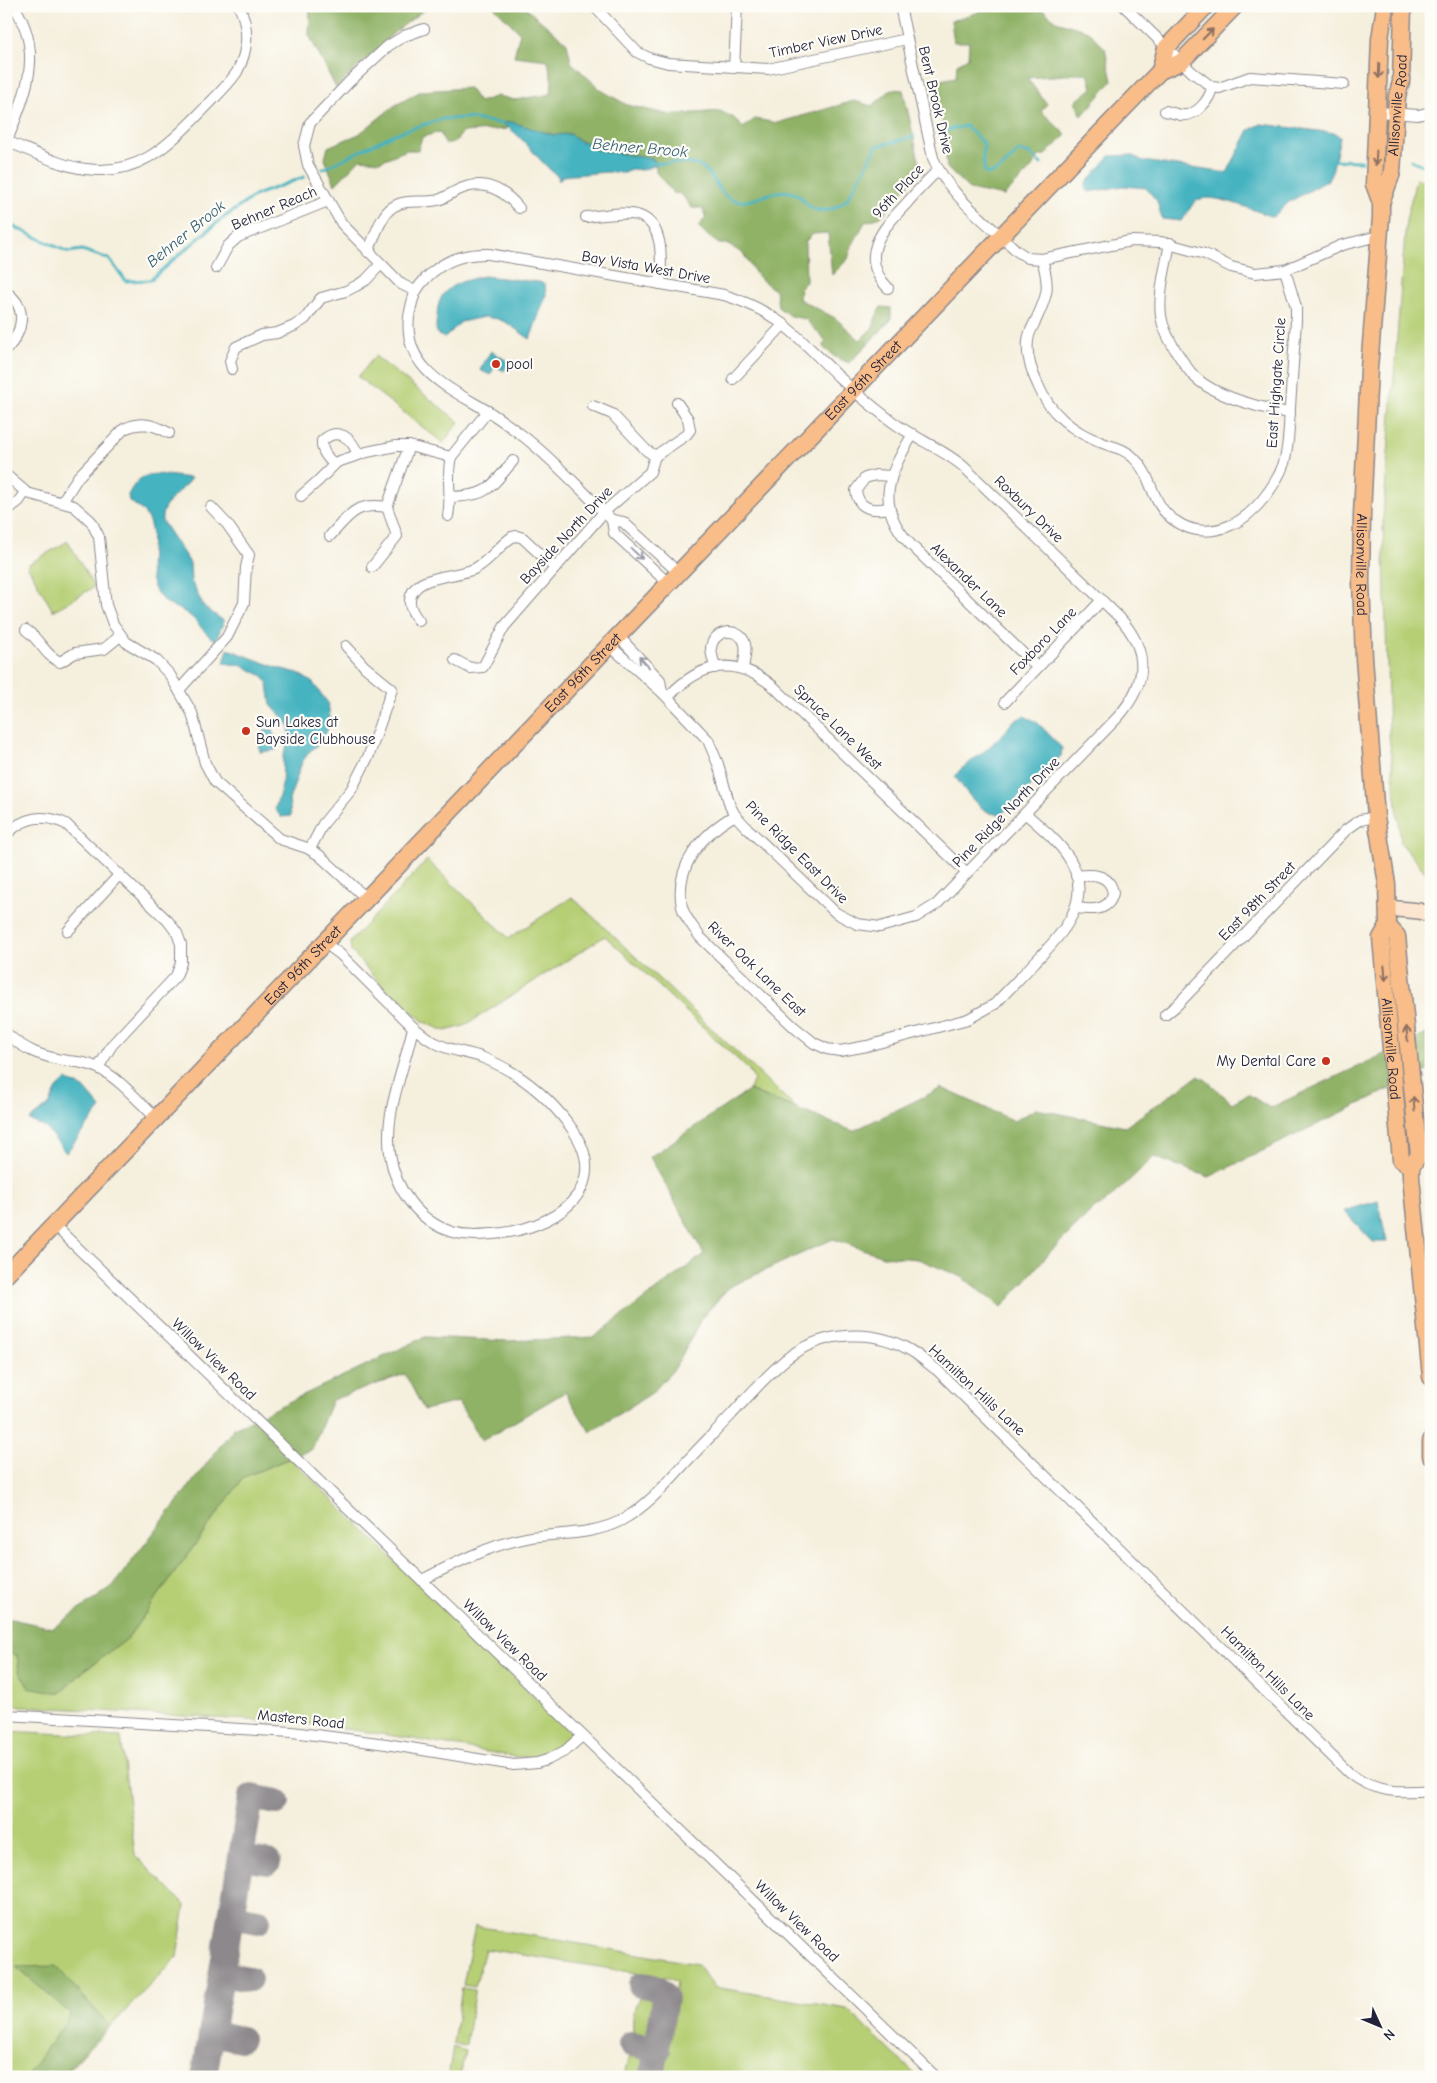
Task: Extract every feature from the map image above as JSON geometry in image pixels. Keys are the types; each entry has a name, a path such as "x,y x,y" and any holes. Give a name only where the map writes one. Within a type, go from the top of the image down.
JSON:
{"main road":[{"name":"East 96th Street","path":"6,1275 1160,71 1174,55 1206,6"},
{"name":"East 96th Street","path":"1174,55 1235,6"},
{"name":"Allisonville Road","path":"1381,204 1374,184 1380,39 1385,6"},
{"name":"Allisonville Road","path":"1403,6 1401,82 1397,96 1392,173 1381,204 1369,377 1362,515 1361,582 1364,658 1376,817 1387,884 1388,926 1397,936 1419,1155 1411,1167 1431,1377"},
{"path":"1431,1441 1431,1456"}],"street":[{"path":"14,6 28,35 30,69 25,94 7,141 67,164 86,169 114,169 144,160 170,143 232,80 244,60 246,32 239,6"},
{"name":"Timber View Drive","path":"594,6 629,45 649,58 668,63 762,69 780,67 907,39"},
{"path":"734,68 737,6"},
{"name":"Bent Brook Drive","path":"900,6 933,158 938,170 953,191 1020,254 1034,259 1042,259"},
{"path":"1124,6 1174,55 1212,87 1219,88 1250,77 1344,84"},
{"path":"424,30 404,36 388,46 349,82 313,120 308,128 304,146 305,156 342,224 401,284 416,292 410,313 409,329 412,346 418,359 436,381 488,411 530,442 612,520 623,522 674,578"},
{"path":"1165,110 1181,115 1194,112 1211,96 1212,87"},
{"path":"1378,112 1418,115 1431,112"},
{"name":"96th Place","path":"888,288 876,268 874,254 877,239 884,227 938,170"},
{"path":"368,252 386,214 400,204 438,200 459,189 478,184 498,189 508,196 519,208"},
{"name":"Behner Reach","path":"216,268 228,246 238,237 328,201"},
{"path":"586,217 627,214 639,216 646,221 656,233 661,246 660,284"},
{"path":"1042,259 1147,240 1170,243 1205,254 1230,267 1255,273 1285,270 1342,245 1379,236"},
{"path":"1170,243 1160,303 1164,330 1171,344 1195,377 1206,386 1255,407 1290,413"},
{"name":"Bay Vista West Drive","path":"416,292 432,272 446,261 468,254 481,253 724,296 744,301 764,310 784,324 854,390"},
{"name":"East Highgate Circle","path":"1042,259 1046,273 1047,292 1028,341 1030,364 1038,385 1054,411 1070,425 1088,438 1125,451 1135,459 1143,469 1158,504 1177,523 1198,530 1218,530 1246,516 1278,478 1284,462 1290,413 1296,321 1296,307 1285,270"},
{"path":"232,369 230,360 236,347 262,335 278,333 294,326 305,319 321,298 356,286 366,280 380,264"},
{"path":"6,350 15,341 22,323 20,309 9,294"},
{"path":"733,379 784,324"},
{"name":"Roxbury Drive","path":"854,390 894,423 953,457 1102,600 1127,626 1135,638 1142,666 1140,681"},
{"name":"Bayside North Drive","path":"455,660 466,667 474,669 483,667 504,628 604,512 650,472 655,456 686,435 690,430 688,419 677,403"},
{"path":"593,406 612,414 646,450 655,456"},
{"path":"448,516 450,456 488,411"},
{"path":"62,502 78,476 124,429 134,425 146,424 155,425 169,433"},
{"path":"334,464 327,457 322,447 322,441 330,435 341,434 347,437 352,442 358,455"},
{"name":"Alexander Lane","path":"913,434 900,455 891,476 888,494 889,508 896,528 910,545 1037,667"},
{"path":"301,496 334,464 340,460 358,455 396,446 409,446 450,456"},
{"path":"372,567 397,536 387,507 409,446"},
{"path":"450,497 480,494 487,490 513,461"},
{"path":"889,508 878,510 866,508 859,501 856,490 865,478 876,475 891,476"},
{"path":"6,476 25,492 34,496 62,502 82,511 96,529 101,546 106,605 111,621 120,636 132,647 161,665 179,690 192,713 207,769 215,782 280,839 310,849 323,857 367,899"},
{"path":"6,511 19,501 25,492"},
{"path":"330,536 355,510 369,505 387,507"},
{"path":"179,690 223,643 245,598 245,576 249,555 227,524 211,507"},
{"path":"612,520 614,532 674,578"},
{"path":"419,621 410,606 410,599 414,590 434,578 474,570 512,537 523,538 555,568"},
{"name":"Foxboro Lane","path":"1005,702 1102,600"},
{"path":"26,630 38,640 51,657 60,662 75,653 104,649 120,636"},
{"path":"715,668 711,652 713,642 720,634 731,632 741,637 744,642 746,652 743,668"},
{"name":"Pine Ridge East Drive","path":"614,641 660,680 665,694 708,740 718,764 730,806 746,827 836,913 857,924 868,926"},
{"path":"310,849 323,824 351,790 369,755 392,690 365,667 346,646"},
{"name":"Spruce Lane West","path":"665,694 704,670 743,668 753,672 774,686 967,874"},
{"name":"Pine Ridge North Drive","path":"868,926 880,927 916,918 938,904 1127,707 1132,701 1140,681"},
{"name":"River Oak Lane East","path":"735,814 721,823 690,856 683,871 681,886 682,908 700,937 794,1027 814,1043 827,1048 840,1051 867,1046 968,1019 983,1012 995,1004 1065,930 1075,908"},
{"path":"1026,814 1058,844 1069,858 1076,876 1078,888 1075,908 1100,909 1109,903 1113,893 1109,882 1100,876 1088,874 1076,876"},
{"name":"East 98th Street","path":"1165,1015 1176,1006 1346,830 1360,820 1376,817"},
{"path":"6,835 15,826 28,820 46,818 59,821 71,828 173,926 181,944 181,963 172,980 112,1045 98,1068"},
{"path":"68,930 120,874"},
{"path":"1388,908 1431,915"},
{"path":"325,943 341,955 413,1027 438,1045 478,1056 518,1076 555,1107 576,1135 585,1162 583,1186 563,1211 550,1220 522,1231 476,1236 461,1234 439,1227 421,1214 412,1204 397,1182 392,1168 389,1122 413,1027"},
{"path":"6,1033 23,1047 43,1057 85,1063 98,1068 110,1075 157,1119"},
{"name":"Willow View Road","path":"54,1225 936,2077"},
{"name":"Hamilton Hills Lane","path":"422,1580 457,1562 493,1547 530,1538 603,1529 621,1521 645,1505 786,1360 819,1341 845,1336 874,1338 898,1344 915,1353 937,1370 1349,1774 1369,1786 1386,1790 1399,1792 1431,1790"},
{"name":"Masters Road","path":"6,1714 292,1732 386,1744 514,1765 547,1760 565,1751 582,1736"}],"green space":[{"path":"310,6 429,6 395,32 336,88 309,35"},
{"path":"493,6 523,6 567,43 571,62 601,90 627,105 670,115 720,111 734,118 743,128 755,119 777,123 854,101 872,106 892,89 903,90 921,170 881,217 865,222 852,246 848,259 832,275 828,233 813,234 805,242 806,282 800,288 799,299 835,318 860,340 874,326 881,307 891,308 891,320 849,363 835,357 823,347 826,341 805,319 790,316 778,307 776,291 758,277 743,253 726,244 719,244 698,226 706,218 702,208 692,208 681,194 673,193 656,172 656,162 653,159 593,149 570,134 553,135 512,123 507,129 463,132 456,141 445,144 440,132 422,137 418,150 407,150 380,161 360,159 335,185 325,159 328,147 359,134 394,106 421,91 469,88 479,102 498,96 515,100 551,94 552,82 548,60 514,56 520,33"},
{"path":"978,6 1039,6 1056,21 1088,31 1105,48 1112,81 1082,116 1075,102 1092,88 1088,73 1027,78 1047,104 1041,111 1066,135 1045,155 1039,156 1030,170 1004,196 969,189 947,168 943,123 935,105 936,81 956,77 957,64 968,58 969,42 954,42 951,21 979,12"},
{"path":"1416,179 1431,180 1431,879 1401,843 1389,735 1383,519 1406,221"},
{"path":"375,356 459,422 443,443 358,377"},
{"path":"68,541 94,587 53,611 27,565"},
{"path":"427,860 509,938 572,897 797,1109 749,1090 754,1080 749,1070 605,936 464,1026 445,1031 424,1022 385,989 351,951 350,942"},
{"path":"1431,1032 1431,1069 1209,1177 1154,1157 1106,1202 1095,1208 1050,1252 1002,1307 962,1277 918,1259 883,1256 833,1239 729,1287 701,1319 675,1368 652,1393 590,1432 565,1392 482,1441 458,1402 424,1410 405,1374 332,1400 312,1449 244,1477 126,1640 85,1670 60,1693 28,1687 19,1671 17,1655 6,1653 6,1618 53,1628 112,1587 234,1428 425,1337 508,1341 594,1337 704,1254 650,1157 749,1090 853,1131 942,1088 1014,1121 1036,1109 1125,1127 1198,1076 1206,1080 1232,1103 1248,1094 1270,1108"},
{"path":"290,1458 572,1734 560,1749 540,1757 516,1757 408,1738 311,1724 6,1705 6,1653 17,1655 19,1671 60,1693 85,1670 126,1640 244,1477"},
{"path":"6,1731 121,1737 135,1855 185,1905 177,1957 62,2077 6,2077"},
{"path":"475,1926 697,1964 714,1987 847,2009 918,2077 662,2077 677,1982 669,1978 485,1949 475,1987 463,1985"},
{"path":"56,1966 109,2025 60,2077 26,2077 71,2014 16,1967"},
{"path":"462,1988 474,1990 466,2044 464,2046 453,2043"},
{"path":"642,1995 651,1996 656,2003 651,2032 645,2038 634,2035 633,2026 635,2008"},
{"path":"453,2047 465,2051 460,2077 448,2077"},
{"path":"632,2054 642,2056 646,2060 643,2077 624,2077 627,2062"}],"water":[{"path":"512,122 553,135 570,134 580,142 588,142 589,147 593,149 653,159 656,165 642,170 632,169 625,173 606,172 562,176 558,180 559,177 544,164 522,139 500,123"},
{"path":"1261,124 1335,133 1340,137 1332,172 1327,181 1289,202 1273,217 1232,203 1210,198 1195,202 1181,221 1162,219 1157,201 1146,188 1123,186 1090,192 1085,189 1086,183 1110,156 1131,155 1143,161 1227,173 1249,130"},
{"path":"484,276 545,284 546,295 530,339 507,323 498,319 484,317 461,322 445,338 438,335 436,326 438,306 445,292 458,283"},
{"name":"pool","path":"491,351 509,362 504,371 495,366 490,375 480,370"},
{"path":"157,474 191,478 168,503 162,515 162,521 190,563 191,581 204,607 224,621 216,640 189,615 163,600 154,587 150,565 152,543 149,522 144,513 129,501 128,495 142,477"},
{"path":"228,649 278,668 298,673 313,683 328,703 330,717 328,728 322,742 310,751 302,762 289,800 291,816 281,817 275,809 282,786 283,757 290,736 289,725 271,705 268,684 263,676 243,666 224,663"},
{"path":"1024,716 1038,723 1062,748 1061,756 1003,813 989,812 970,796 955,777 960,770 986,750 1006,731 1012,722"},
{"path":"273,729 276,750 260,752 259,741 266,740 264,730"},
{"path":"66,1080 84,1088 101,1108 66,1153 46,1128 29,1120 49,1105 58,1087"},
{"path":"1378,1201 1387,1242 1373,1242 1344,1211"}],"waterway":[{"name":"Behner Brook","path":"323,169 394,134 442,119 468,118 503,124"},
{"name":"Behner Brook","path":"938,132 966,126 984,144 983,160 985,173 999,170 1019,151 1030,154 1041,164"},
{"name":"Behner Brook","path":"654,163 695,164 709,173 719,189 734,200 748,201 783,191 795,193 810,207 825,210 840,205 848,198 877,146 914,137"},
{"name":"Behner Brook","path":"1330,160 1362,161"},
{"name":"Behner Brook","path":"1411,160 1431,169"},
{"name":"Behner Brook","path":"6,223 68,252 82,250 109,259 126,281 150,280 219,221 256,195 304,177"},
{"path":"6,1753 13,1743"}],"taxiway":[{"path":"204,2077 251,1797 277,1802"},
{"path":"241,1858 268,1862"},
{"path":"231,1916 258,1921"},
{"path":"222,1974 249,1979"},
{"path":"641,1985 658,1990 665,1998 652,2077"},
{"path":"212,2033 241,2039"},
{"path":"631,2044 657,2049"}],"place":[{"name":"pool","path":"496,364"},
{"name":"Sun Lakes at Bayside Clubhouse","path":"246,731"},
{"name":"My Dental Care","path":"1326,1061"}]}
